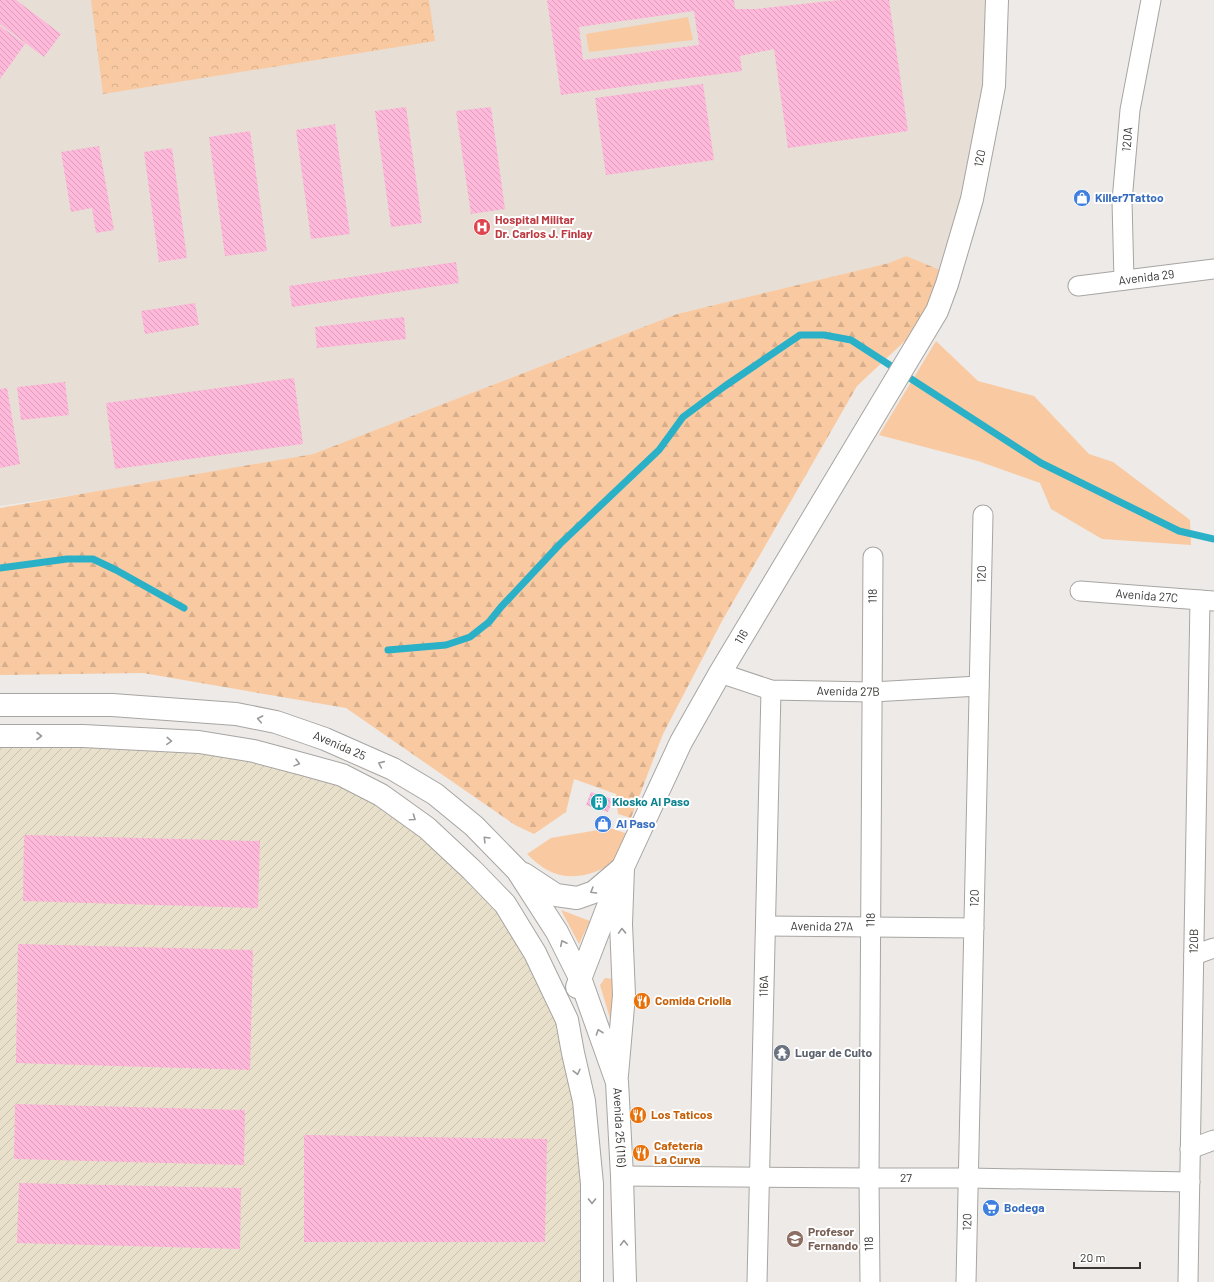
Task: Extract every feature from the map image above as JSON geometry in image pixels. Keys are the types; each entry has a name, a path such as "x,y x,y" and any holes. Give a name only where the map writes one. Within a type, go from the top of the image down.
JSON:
{"main road":[{"name":"120","path":"875,415 937,311 949,277 972,199 994,86 997,0"},
{"name":"116","path":"567,1020 584,968 623,867 681,742 720,673 875,415"},
{"name":"Avenida 25","path":"0,705 112,705 236,714 276,722 325,738 393,769 429,791 474,826 517,870 557,932 584,968"},
{"path":"0,736 83,736 199,742 254,751 342,775 381,795 427,828 472,870 505,904 535,953 567,1020 584,1101 592,1184 592,1282"},
{"path":"517,870 556,895 578,898 594,892 623,867"},
{"path":"616,1082 624,995 621,924 623,867"},
{"path":"584,968 599,953 610,955 618,961 623,972"},
{"name":"Avenida 25 (116)","path":"584,968 616,1082 622,1176 625,1282"}],"street":[{"name":"120A","path":"1124,280 1122,193 1130,110 1151,0"},
{"name":"Avenida 29","path":"1078,286 1214,269"},
{"name":"120","path":"966,1282 983,515"},
{"name":"118","path":"870,1282 870,926 873,557"},
{"name":"Avenida 27C","path":"1080,591 1207,601"},
{"name":"120B","path":"1188,1282 1194,955 1206,782 1207,601"},
{"name":"Avenida 27B","path":"720,673 771,690 872,692 979,686"},
{"name":"116A","path":"756,1282 760,1177 771,690"},
{"name":"Avenida 27A","path":"766,926 974,928"},
{"path":"1194,955 1214,948"},
{"path":"1190,1149 1214,1140"},
{"name":"27","path":"622,1176 968,1178 1190,1182"}],"shaded area":[{"name":"Hospital Militar Dr. Carlos J. Finlay","path":"0,0 997,0 994,86 937,311 906,256 889,263 677,314 313,454 94,492 0,506"},
{"path":"0,736 199,742 342,775 472,870 567,1020 592,1282 0,1282"}],"green space":[{"path":"91,0 429,0 435,41 103,94"},
{"path":"688,17 693,40 589,52 586,34"},
{"path":"906,256 940,270 937,311 857,386 722,621 663,734 631,818 618,814 616,794 574,779 566,812 534,834 515,825 346,708 143,673 0,675 0,508 313,454 677,314 889,263"},
{"path":"936,341 978,381 1034,396 1089,454 1113,462 1190,520 1191,545 1102,539 1051,509 1040,483 978,461 879,435"},
{"path":"610,828 628,834 623,849 613,863 592,873 573,876 556,874 542,867 527,854 551,838"},
{"path":"561,910 590,921 579,944"},
{"path":"605,978 614,979 612,1025 600,985"}],"building":[{"path":"0,0 16,0 61,34 44,57 0,24"},
{"path":"547,0 734,0 735,9 756,9 840,0 889,0 908,131 788,148 774,49 740,56 742,71 561,95","holes":["694,11 699,45 583,60 579,27"]},
{"path":"0,26 25,44 0,79"},
{"path":"703,84 714,160 606,175 595,98"},
{"path":"406,107 422,223 391,227 375,111"},
{"path":"491,107 505,209 471,214 456,111"},
{"path":"335,124 350,234 311,239 296,130"},
{"path":"250,131 267,251 225,256 209,137"},
{"path":"99,146 114,230 96,233 92,208 71,212 61,152"},
{"path":"172,148 187,258 159,262 144,152"},
{"path":"456,262 459,283 292,307 289,286"},
{"path":"195,303 199,325 145,334 141,311"},
{"path":"404,317 406,339 317,348 315,327"},
{"path":"294,378 303,444 115,469 106,403"},
{"path":"65,382 69,415 21,420 17,387"},
{"path":"7,388 20,464 0,468 0,389"},
{"name":"Kiosko Al Paso","path":"591,792 613,799 608,812 586,805"},
{"path":"24,835 260,841 258,908 23,901"},
{"path":"18,944 253,950 250,1070 16,1063"},
{"path":"15,1104 245,1110 244,1165 14,1159"},
{"path":"304,1135 547,1139 545,1242 304,1242"},
{"path":"19,1183 241,1188 240,1249 17,1243"}],"waterway":[{"path":"388,650 446,645 470,637 489,622 501,607 560,544 659,450 683,417 725,386 800,335 824,335 851,340 1041,463 1179,531 1214,539"},
{"path":"0,568 67,559 93,559 116,570 184,608"}],"place":[{"name":"Killer7Tattoo","path":"1082,198"},
{"name":"Hospital Militar Dr. Carlos J. Finlay","path":"482,227"},
{"name":"Kiosko Al Paso","path":"599,802"},
{"name":"Al Paso","path":"603,824"},
{"name":"Comida Criolla","path":"642,1001"},
{"name":"Lugar de Culto","path":"782,1053"},
{"name":"Los Taticos","path":"638,1115"},
{"name":"Cafetería La Curva","path":"641,1153"},
{"name":"Bodega","path":"991,1208"},
{"name":"Profesor Fernando","path":"795,1239"}]}
